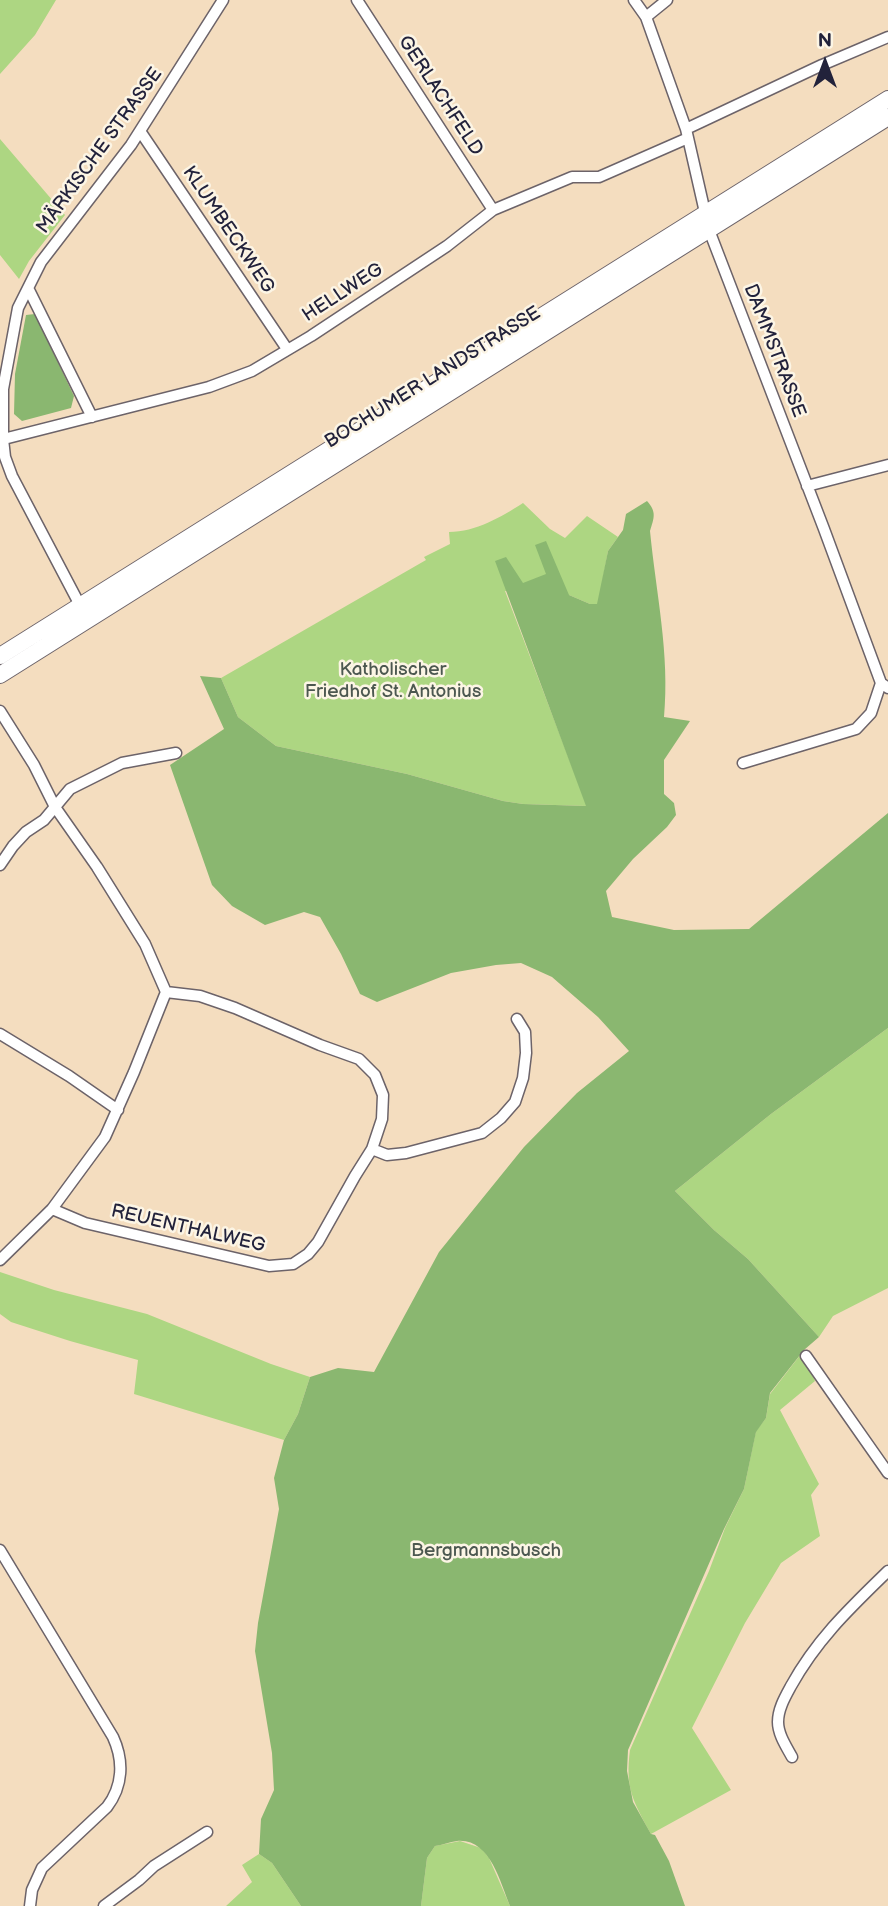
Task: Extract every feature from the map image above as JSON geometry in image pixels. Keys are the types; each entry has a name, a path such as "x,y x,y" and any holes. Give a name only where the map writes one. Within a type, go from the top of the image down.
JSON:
{"main road":[{"name":"BOCHUMER LANDSTRASSE","path":"0,675 84,613 708,221 888,99"},
{"name":"BOCHUMER LANDSTRASSE","path":"708,221 888,117"},
{"name":"BOCHUMER LANDSTRASSE","path":"0,656 84,613"}],"street":[{"name":"MÄRKISCHE STRASSE","path":"84,613 12,476 5,457 2,440 3,389 18,308 41,262 140,131 223,0"},
{"name":"GERLACHFELD","path":"356,0 493,210"},
{"name":"DAMMSTRASSE","path":"634,0 646,17 687,134 708,221 884,685"},
{"path":"646,17 667,0"},
{"name":"HELLWEG","path":"2,440 209,387 252,371 311,336 447,246 493,210 572,177 599,177 822,65 888,37"},
{"name":"KLUMBECKWEG","path":"140,131 287,349"},
{"path":"27,288 92,417"},
{"path":"807,485 888,465"},
{"path":"743,764 856,729 871,713 884,685"},
{"path":"0,711 34,765 55,807 97,867 145,944 166,992 105,1137 52,1209 0,1260"},
{"path":"0,864 26,832 44,820 70,789 122,763 176,752"},
{"name":"REUENTHALWEG","path":"52,1209 85,1223 257,1264 293,1264 308,1254 318,1242 372,1149 382,1119 383,1095 375,1075 359,1059 200,996 166,992"},
{"path":"372,1149 387,1154 406,1153 482,1133 501,1118 514,1102 523,1078 525,1032 517,1019"},
{"path":"0,1034 118,1110"},
{"path":"806,1356 888,1473"},
{"path":"0,1550 113,1737 121,1765 113,1799 42,1868 32,1891 30,1906"},
{"path":"792,1756 783,1740 778,1722 783,1702 801,1667 833,1625 888,1571"},
{"path":"104,1906 153,1866 206,1832"}],"green space":[{"path":"0,0 56,0 35,35 0,74"},
{"path":"0,139 65,215 29,261 19,279 0,255"},
{"path":"35,314 74,396 71,408 22,421 14,414 15,374 26,315"},
{"name":"Bergmannsbusch","path":"647,501 654,515 650,531 664,647 664,717 690,721 664,760 664,794 674,803 676,815 606,891 612,917 674,930 749,929 888,813 888,1028 771,1114 675,1191 748,1259 819,1337 804,1350 770,1393 766,1418 756,1432 744,1489 628,1750 627,1771 633,1802 669,1861 685,1906 510,1906 498,1874 486,1854 468,1842 457,1841 435,1846 427,1858 421,1906 301,1906 272,1863 259,1854 261,1819 274,1790 272,1753 255,1651 279,1509 274,1478 284,1440 298,1414 310,1377 338,1368 374,1372 439,1252 524,1147 577,1093 629,1051 598,1017 552,977 521,963 451,973 377,1002 360,994 320,917 304,912 265,925 232,906 212,885 170,765 224,729 200,676 221,678 238,717 276,746 407,774 503,801 586,806 495,561 506,557 523,583 546,574 535,545 546,541 569,595 590,604 597,604 608,551 623,530 626,514"},
{"name":"Katholischer Friedhof St. Antonius","path":"523,503 550,529 565,538 587,516 618,537 608,551 598,605 569,595 505,591 587,806 503,801 407,774 276,746 238,717 221,678 426,560 424,557 450,544 449,532 478,527"},
{"path":"888,1028 888,1288 833,1316 819,1337 748,1259 675,1191 771,1114"},
{"path":"0,1272 54,1290 147,1314 310,1377 298,1414 284,1440 134,1394 138,1360 11,1322 0,1314"},
{"path":"801,1354 815,1381 780,1410 819,1484 811,1495 820,1536 781,1563 745,1623 692,1728 731,1790 651,1834 632,1794 629,1775 630,1750 744,1489 756,1431 766,1418 770,1394"},
{"path":"460,1841 481,1848 489,1858 510,1906 421,1906 427,1858 435,1846"},
{"path":"259,1854 272,1863 301,1906 226,1906 252,1882 242,1865"}]}
